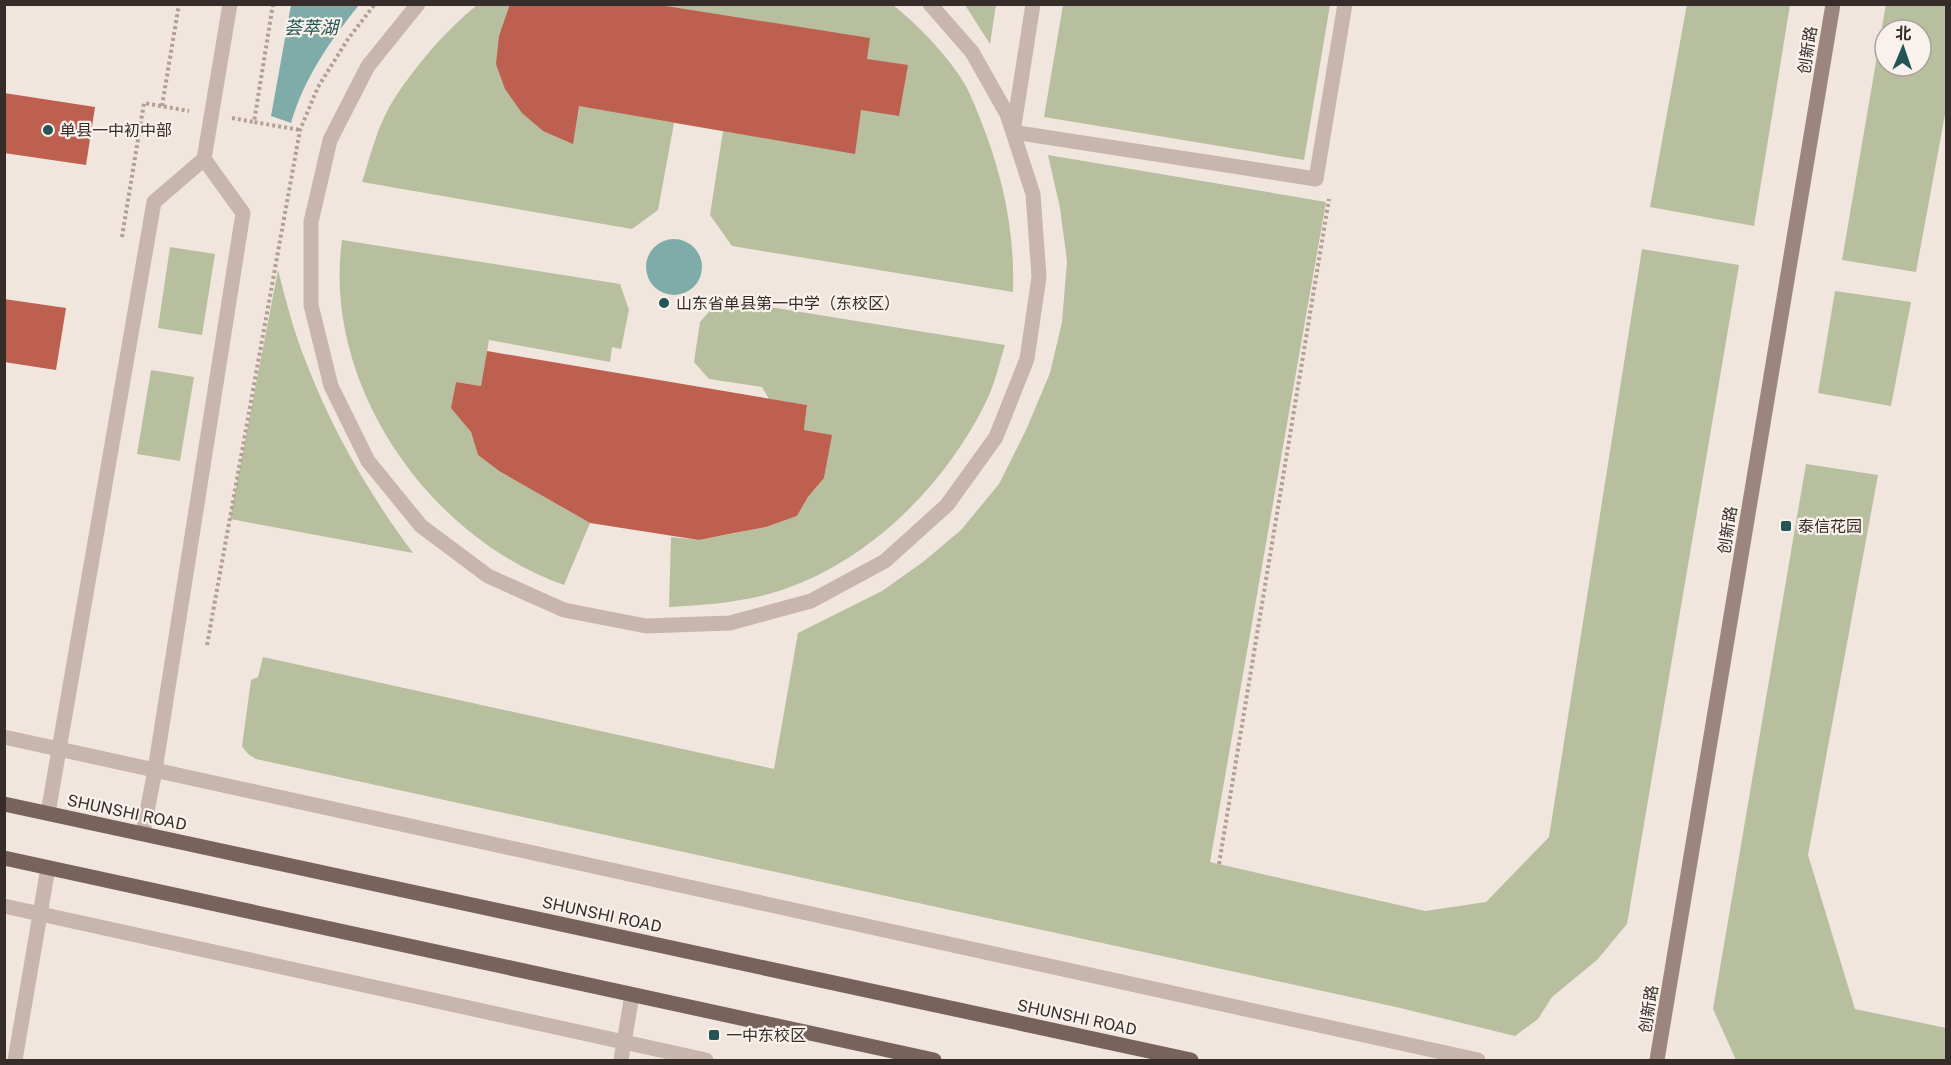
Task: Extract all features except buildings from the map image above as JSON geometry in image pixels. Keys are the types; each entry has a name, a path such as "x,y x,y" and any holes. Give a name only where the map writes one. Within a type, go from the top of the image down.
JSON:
{"main road":[{"name":"创新路","path":"1657,1060 1833,4"},
{"name":"SHUNSHI ROAD","path":"4,804 1191,1060"},
{"path":"4,858 934,1060"}],"street":[{"path":"48,813 154,202 204,159 230,4"},
{"path":"418,4 368,66 330,140 311,222 311,305 331,386 368,461 421,526 488,576 564,610 646,626 730,623 811,601 885,561 947,506 996,437 1027,359 1039,277 1033,194 1007,114 972,52 930,4"},
{"path":"1013,132 1033,4"},
{"path":"1013,132 1316,179 1345,4"},
{"path":"143,833 155,770 243,213 204,159"},
{"path":"4,737 1478,1060"},
{"path":"15,1060 48,868"},
{"path":"4,906 706,1060"},
{"path":"621,1060 632,995"}],"path":[{"path":"162,106 180,4"},
{"path":"273,4 254,122 300,130"},
{"path":"207,645 300,130 318,87 348,39 375,4"},
{"path":"1219,864 1330,193"}],"green space":[{"path":"1687,4 1790,5 1754,226 1650,207"},
{"path":"1886,4 1946,5 1946,109 1916,272 1842,260 1873,78 1933,78 1933,18 1884,18"},
{"path":"477,5 893,5 945,56 969,92 996,162 1006,205 1012,248 1013,292 732,246 710,215 723,131 674,123 658,210 632,229 362,182 379,129 394,99 432,49"},
{"path":"965,5 996,5 990,44"},
{"path":"1063,5 1330,5 1304,160 1044,117"},
{"path":"1048,155 1326,202 1210,862 1425,911 1486,902 1549,837 1642,249 1739,265 1627,924 1597,960 1552,997 1538,1019 1515,1036 1396,1007 256,759 242,746 251,680 258,677 263,657 774,769 798,633 882,591 923,562 961,530 999,484 1026,430 1050,373 1062,322 1067,261 1060,208"},
{"path":"342,240 620,284 629,310 621,349 612,347 610,362 489,340 481,386 456,382 452,408 471,432 478,455 499,471 590,523 564,585 515,563 470,532 429,493 395,449 368,400 349,348 340,294"},
{"path":"170,247 215,254 202,335 158,328"},
{"path":"278,270 298,339 316,387 367,485 413,553 230,519"},
{"path":"1835,291 1911,302 1891,406 1818,393"},
{"path":"720,299 1005,345 984,406 948,465 901,517 874,540 845,560 814,577 782,590 740,600 669,607 671,537 699,540 766,527 797,516 808,497 824,478 831,435 804,430 807,405 769,399 762,387 709,379 694,362 700,322"},
{"path":"151,370 194,377 180,461 137,454"},
{"path":"1806,464 1878,475 1808,855 1855,1009 1946,1028 1946,1060 1736,1060 1713,1009"}],"water":[{"name":"荟萃湖","path":"291,5 359,5 319,61 296,106 291,123 271,116"},
{"path":"674,239 685,241 694,247 700,256 702,267 700,278 694,287 685,293 674,295 663,293 654,287 648,278 646,267 648,256 654,247 663,241"}],"place":[{"name":"单县一中初中部","path":"48,130"},
{"name":"山东省单县第一中学（东校区）","path":"664,303"},
{"name":"泰信花园","path":"1786,526"},
{"name":"一中东校区","path":"714,1035"}]}
